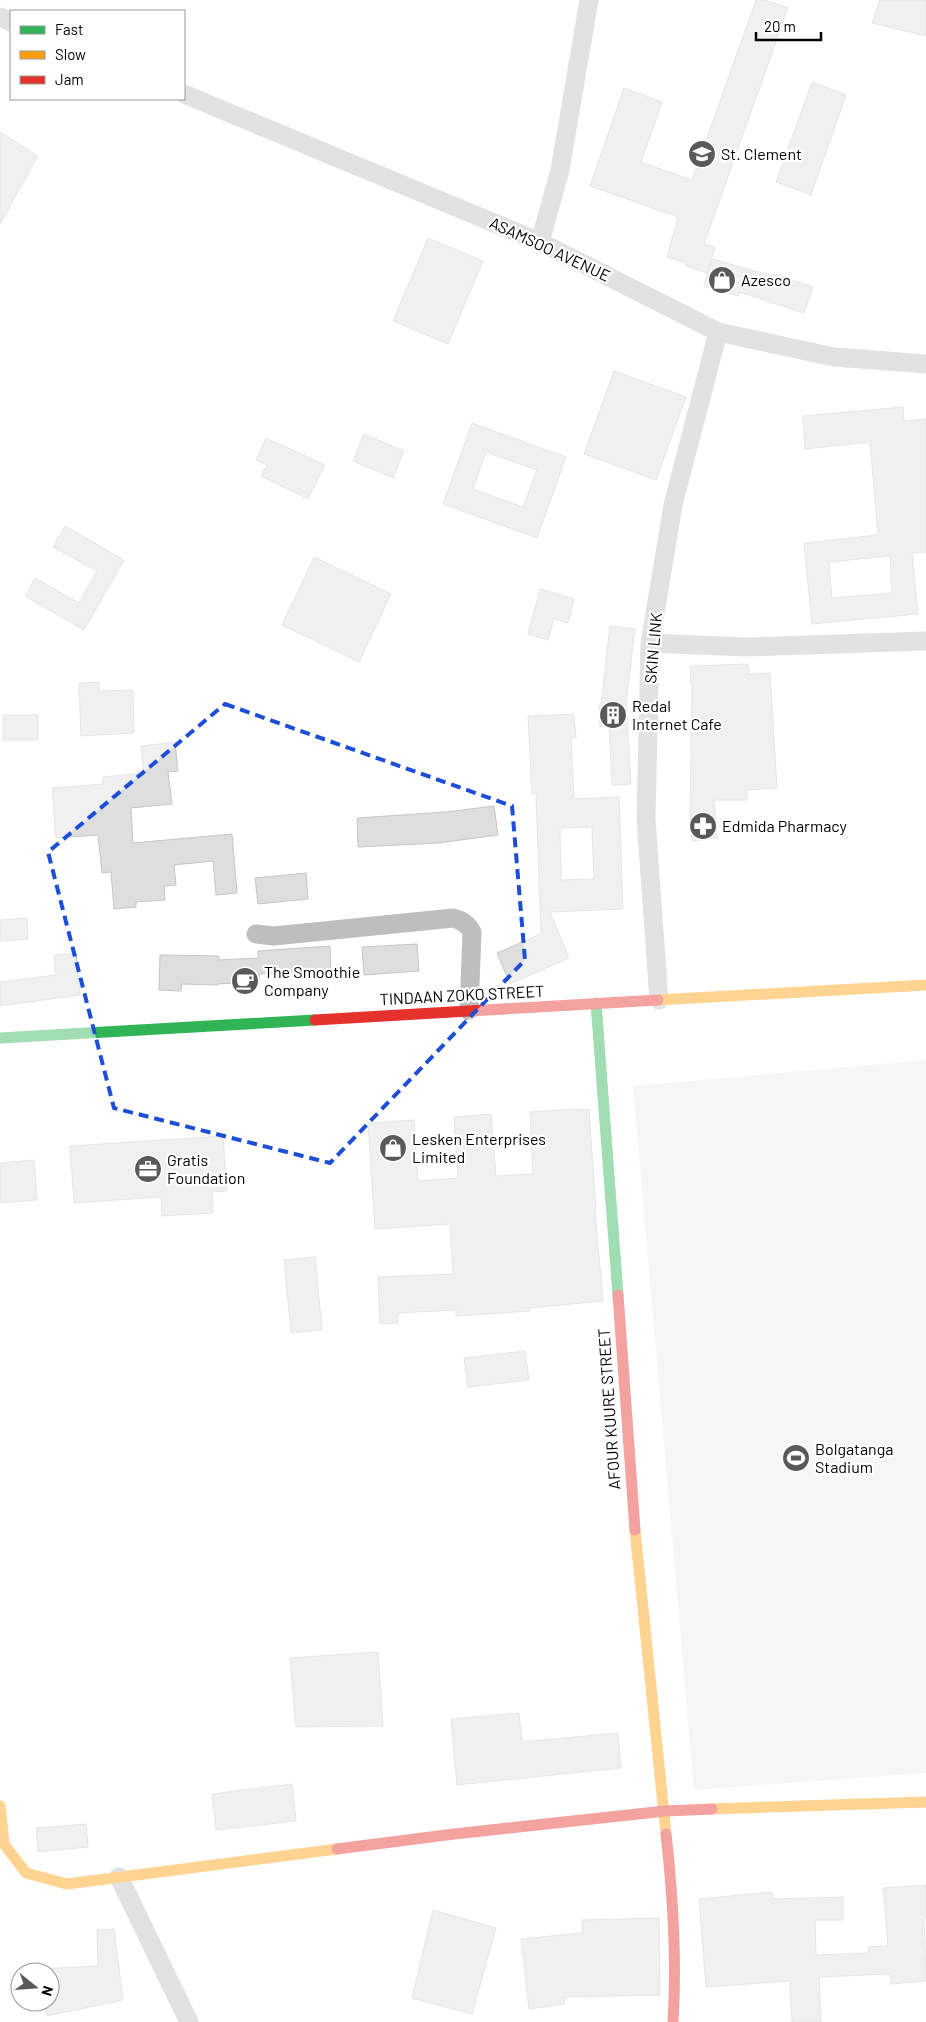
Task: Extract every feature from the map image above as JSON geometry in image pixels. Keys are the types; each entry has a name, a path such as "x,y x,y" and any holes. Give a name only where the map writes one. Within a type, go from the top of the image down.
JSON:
{"street":[{"path":"540,242 560,170 589,0"},
{"name":"ASAMSOO AVENUE","path":"185,94 540,242 718,332 834,357 926,364"},
{"name":"SKIN LINK","path":"659,1000 646,819 650,643 673,505 718,332"},
{"path":"650,643 746,647 926,641"},
{"path":"256,934 274,936 458,919 466,924 472,932 470,1011"},
{"name":"TINDAAN ZOKO STREET","path":"0,1038 926,985"},
{"name":"AFOUR KUURE STREET","path":"596,1003 636,1540 665,1811 672,1898 676,1979 673,2022"},
{"path":"0,1806 4,1844 26,1873 67,1884 454,1834 665,1811 926,1802"},
{"path":"119,1877 189,2022"}],"highlighted area":[{"path":"225,704 512,806 525,960 330,1163 114,1108 48,852"}],"shaded area":[{"name":"Bolgatanga Stadium","path":"926,1060 926,1773 694,1790 633,1086"}],"building":[{"path":"756,0 765,0 788,8 704,244 715,247 708,271 712,259 773,276 774,274 813,287 804,313 739,292 738,296 704,286 708,273 686,266 687,263 667,257 678,217 590,186 624,88 662,102 641,162 692,180"},
{"path":"880,0 926,0 926,36 872,23"},
{"path":"812,82 846,95 811,195 776,182"},
{"path":"0,132 38,156 0,224"},
{"path":"428,238 483,261 448,344 393,321"},
{"path":"614,371 686,397 656,480 584,454"},
{"path":"903,407 904,421 926,419 926,552 912,553 918,614 812,624 804,543 878,535 870,442 805,449 803,416","holes":["890,556 892,593 832,598 829,562"]},
{"path":"472,423 566,457 537,538 443,504","holes":["486,452 537,470 523,507 473,489"]},
{"path":"364,434 404,451 393,478 353,461"},
{"path":"266,438 325,465 308,499 261,476 267,465 256,460"},
{"path":"65,526 124,560 84,630 25,596 35,578 79,603 97,571 53,547"},
{"path":"314,557 391,594 359,662 282,625"},
{"path":"540,589 574,599 568,623 554,619 548,640 528,634"},
{"path":"610,626 635,629 626,704 631,784 612,785 609,726 600,727 599,705 601,705"},
{"path":"748,664 749,674 770,673 777,788 747,790 747,800 714,800 717,838 692,841 690,815 692,686 690,666"},
{"path":"99,682 99,691 133,690 134,733 81,736 79,683"},
{"path":"574,714 576,738 571,738 574,799 619,797 623,909 550,912 569,958 510,984 497,953 541,934 536,794 532,794 528,716","holes":["592,827 594,879 561,880 560,828"]},
{"path":"3,715 38,715 38,740 3,740"},
{"path":"175,742 178,771 168,772 172,804 131,808 133,843 232,834 237,893 216,895 213,861 174,865 176,885 164,886 165,900 136,902 136,907 114,909 111,872 102,873 98,835 56,838 52,788 103,784 103,777 144,773 141,746"},
{"path":"494,806 498,835 438,843 358,847 357,818 446,812"},
{"path":"306,873 308,899 258,904 255,878"},
{"path":"27,918 28,939 0,941 0,920"},
{"path":"417,944 419,971 364,975 362,947"},
{"path":"330,946 331,975 295,978 295,972 259,974 259,982 218,985 182,984 181,991 159,990 160,955 219,956 219,960 258,958 258,951"},
{"path":"76,953 80,995 0,1006 0,982 56,975 54,955"},
{"path":"589,1109 603,1301 529,1308 530,1311 456,1316 456,1310 398,1313 398,1323 380,1324 378,1277 453,1274 450,1224 375,1229 368,1123 414,1120 418,1181 458,1178 454,1117 491,1114 496,1176 533,1174 530,1112"},
{"name":"Gratis Foundation","path":"223,1136 227,1191 212,1192 213,1213 162,1216 161,1197 74,1203 70,1146"},
{"path":"34,1160 37,1200 0,1203 0,1163"},
{"path":"315,1257 322,1330 291,1333 284,1260"},
{"path":"525,1351 529,1380 468,1387 464,1358"},
{"path":"378,1652 383,1726 296,1727 290,1658"},
{"path":"519,1713 522,1742 618,1733 621,1768 457,1785 451,1719"},
{"path":"292,1784 296,1821 216,1830 212,1794"},
{"path":"86,1824 88,1847 38,1852 36,1828"},
{"path":"926,1885 926,1917 924,1918 926,1981 891,1984 890,1974 819,1977 821,2022 792,2022 790,1981 706,1987 699,1899 772,1892 773,1899 843,1897 843,1920 815,1920 816,1955 869,1953 868,1947 888,1946 883,1888"},
{"path":"433,1910 496,1928 472,2014 412,1998"},
{"path":"659,1918 660,1995 565,1997 564,2004 529,2009 521,1939 582,1933 582,1920"},
{"path":"114,1929 123,2000 47,2016 46,2012 60,2012 60,1968 98,1966 97,1930"}],"traffic: fast":[{"path":"596,1003 618,1295"},
{"path":"0,1038 315,1020"}],"traffic: slow":[{"path":"658,1000 926,985"},
{"path":"635,1530 666,1834"},
{"path":"712,1809 926,1802"},
{"path":"0,1806 4,1844 26,1873 67,1884 337,1849"}],"traffic: jam":[{"path":"315,1020 658,1000"},
{"path":"618,1295 635,1530"},
{"path":"337,1849 665,1811 712,1809"},
{"path":"666,1834 674,1928 673,2022"}],"place":[{"name":"St. Clement","path":"702,154"},
{"name":"Azesco","path":"722,280"},
{"name":"Redal Internet Cafe","path":"613,715"},
{"name":"Edmida Pharmacy","path":"703,826"},
{"name":"The Smoothie Company","path":"245,981"},
{"name":"Lesken Enterprises Limited","path":"393,1148"},
{"name":"Gratis Foundation","path":"148,1169"},
{"name":"Bolgatanga Stadium","path":"796,1458"}]}
